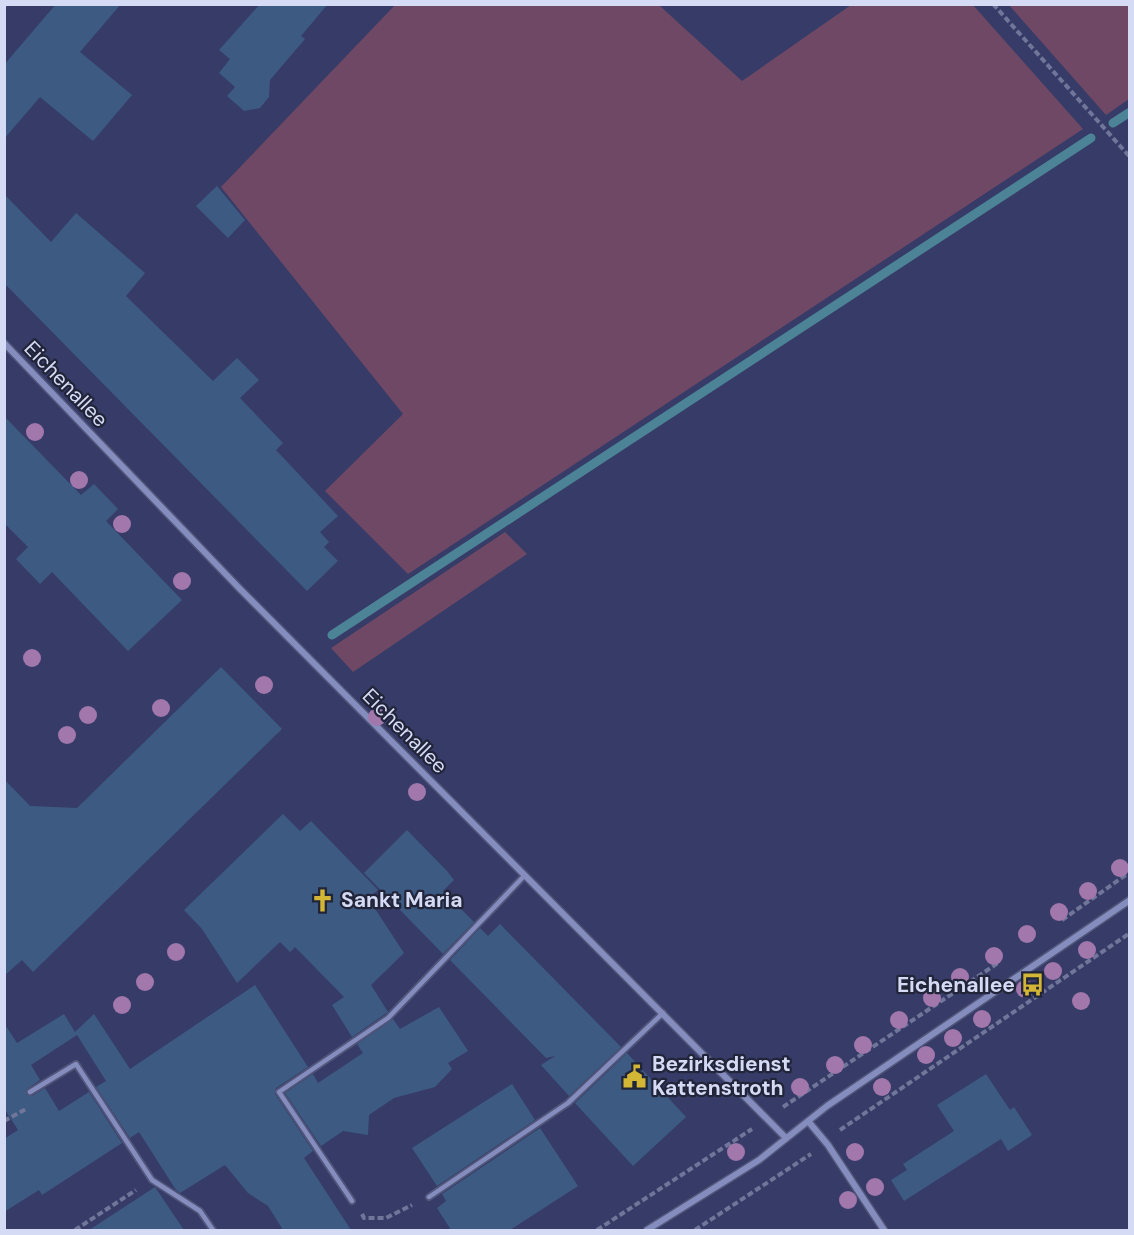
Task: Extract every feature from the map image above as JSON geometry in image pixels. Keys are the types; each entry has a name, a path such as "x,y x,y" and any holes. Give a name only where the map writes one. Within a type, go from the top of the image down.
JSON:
{"street":[{"name":"Eichenallee","path":"4,343 240,589 786,1138"},
{"path":"647,1230 759,1160 808,1121 1130,900"},
{"path":"808,1121 828,1145 884,1230"}],"lane":[{"path":"352,1202 279,1092 388,1018 525,875"},
{"path":"429,1197 568,1103 663,1013"},
{"path":"30,1092 76,1064 152,1180 200,1211 213,1230"}],"path":[{"path":"993,4 1130,157"},
{"path":"1056,923 1130,872"},
{"path":"844,1126 1130,933"},
{"path":"783,1107 1000,962"},
{"path":"597,1230 751,1130"},
{"path":"695,1230 810,1155"},
{"path":"797,1156 801,1163"},
{"path":"75,1230 152,1180"},
{"path":"352,1202 364,1218 386,1218 429,1197"}],"shaded area":[{"path":"395,5 659,5 742,81 851,5 973,5 1083,129 408,574 325,491 403,414 221,187"},
{"path":"1009,5 1129,5 1129,99 1106,115"},
{"path":"505,532 527,554 353,672 331,648"}],"building":[{"path":"56,4 121,4 80,52 132,95 93,141 40,97 4,139 4,65"},
{"path":"260,4 328,4 301,36 305,39 270,80 269,97 260,108 244,111 227,96 235,87 219,73 230,59 219,50"},
{"path":"217,186 245,220 228,238 196,206"},
{"path":"4,194 51,242 76,213 145,273 126,296 213,381 237,358 259,380 240,398 283,443 276,450 338,516 320,532 329,542 324,547 338,561 307,591 4,283"},
{"path":"4,416 81,495 94,484 118,509 106,521 182,600 128,651 52,572 40,584 16,559 28,547 4,523"},
{"path":"221,667 282,729 33,972 22,960 4,976 4,779 30,806 77,808"},
{"name":"Sankt Maria","path":"283,814 300,831 311,821 378,890 368,898 404,953 371,985 388,1012 352,1037 332,1005 344,997 295,947 290,952 280,942 237,983 202,929 184,910"},
{"path":"407,830 454,880 443,891 474,922 443,954 364,873"},
{"path":"500,924 621,1047 569,1096 541,1065 555,1056 546,1058 450,960 480,928 488,936"},
{"path":"255,985 308,1067 276,1088 275,1094 313,1151 304,1158 351,1230 283,1230 268,1206 248,1193 225,1165 180,1193 139,1132 130,1138 96,1087 106,1081 77,1035 31,1065 40,1080 27,1089 26,1094 32,1096 45,1088 59,1111 89,1092 122,1143 42,1195 39,1190 4,1212 4,1139 18,1130 4,1108 4,1023 17,1043 64,1014 75,1032 94,1014 130,1069"},
{"path":"439,1007 468,1051 448,1063 452,1069 435,1087 394,1098 369,1115 368,1135 343,1131 321,1146 285,1093 313,1074 318,1083 363,1053 357,1044 393,1019 400,1029"},
{"path":"627,1053 686,1117 633,1166 575,1103"},
{"path":"986,1074 1010,1110 1014,1107 1032,1135 1008,1151 1001,1139 904,1201 891,1180 907,1170 903,1164 954,1131 937,1105"},
{"path":"512,1084 535,1120 437,1186 412,1148"},
{"path":"540,1128 578,1186 510,1230 451,1230 437,1208 446,1201 442,1194"},
{"path":"155,1187 184,1230 89,1230"}],"waterway":[{"path":"1113,123 1130,112"},
{"path":"332,635 1091,138"}],"place":[{"name":"Sankt Maria","path":"323,900"},
{"name":"Eichenallee","path":"1033,985"},
{"name":"Bezirksdienst Kattenstroth","path":"634,1076"}]}
